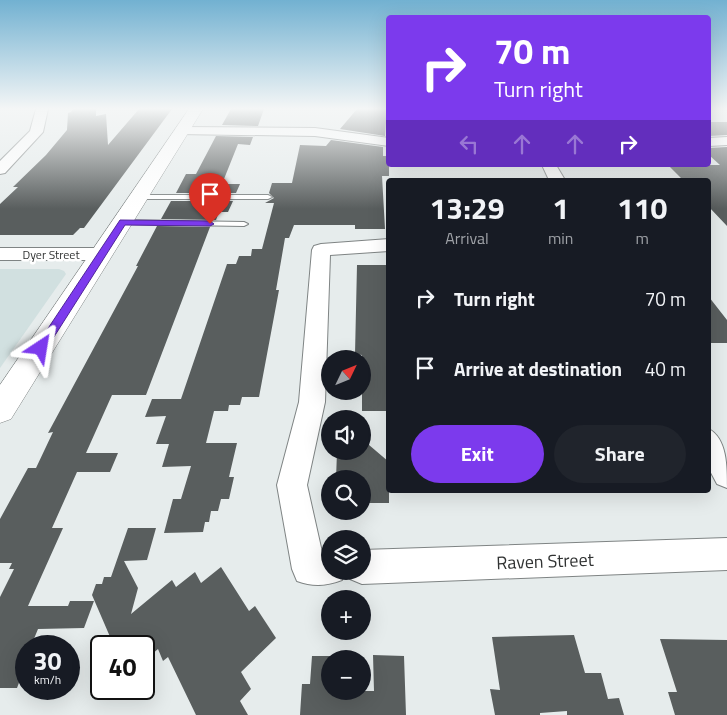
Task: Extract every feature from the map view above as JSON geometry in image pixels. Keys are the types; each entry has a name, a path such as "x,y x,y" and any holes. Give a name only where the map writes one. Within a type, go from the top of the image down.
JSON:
{"street":[{"path":"0,170 26,142"},
{"path":"0,410 174,142"},
{"path":"320,568 292,485 312,402 321,250 386,245"},
{"name":"Dyer Street","path":"0,254 102,254"},
{"path":"711,446 727,474"},
{"name":"Raven Street","path":"371,567 727,554"}],"lane":[{"path":"139,196 268,197"},
{"path":"122,222 244,224"}],"shaded area":[{"path":"0,269 59,269 66,274 0,368"}],"building":[{"path":"57,142 108,142 108,145 110,142 147,142 84,228 80,228 73,235 0,235 0,204 18,187 13,187"},
{"path":"213,142 251,142 250,145 238,144 222,184 240,184 236,193 176,193 186,174 196,174"},
{"path":"329,142 349,142 383,147 383,156 386,156 386,167 389,167 389,176 382,176 385,229 355,229 355,225 294,225 289,238 285,238 276,290 279,290 259,397 242,397 240,405 229,405 228,411 214,411 206,443 237,443 229,477 234,477 229,499 221,499 218,511 211,511 209,522 205,522 203,532 164,533 173,499 181,499 191,466 162,467 169,444 156,444 166,416 145,417 152,399 181,399 227,264 236,264 239,256 251,256 252,249 262,249 274,203 265,203 274,198 269,193 272,183 292,183 300,145 326,146"},
{"path":"727,147 727,226 711,209 711,178 681,178 670,167 711,167 711,165 720,165 711,157 711,148"},
{"path":"171,201 233,201 228,212 219,212 216,220 161,219"},
{"path":"157,226 210,227 146,395 112,395 86,453 118,453 110,472 77,472 52,528 63,528 28,606 68,606 70,601 94,601 84,628 38,629 36,635 15,635 15,688 0,688 0,597 14,569 9,569 12,563 0,563 0,519 28,468 36,468 53,432 48,433 138,266 136,266"},
{"path":"357,265 386,265 386,411 362,410 362,400 371,400 371,350 355,350"},
{"path":"711,300 727,320 727,343 711,343"},
{"path":"371,447 386,459 386,493 389,493 389,503 371,503 371,470 336,470 337,460 371,460"},
{"path":"128,528 156,528 147,560 124,561 138,588 131,614 172,580 176,587 195,572 201,583 221,567 249,611 255,606 276,638 241,672 251,689 240,701 248,715 196,715 168,657 163,661 158,649 155,652 155,635 109,635 92,595 96,584 102,584 104,577 111,577"},
{"path":"574,635 585,673 601,673 608,699 619,698 624,715 567,715 567,711 540,713 540,715 495,715 490,689 500,690 492,637"},
{"path":"660,639 727,640 727,715 675,715 668,692 677,692"},
{"path":"373,655 404,656 406,715 300,715 302,684 310,684 312,656 321,656 321,700 371,700 371,691 374,691"}],"route":[{"path":"41,348 122,222 210,224"}]}
